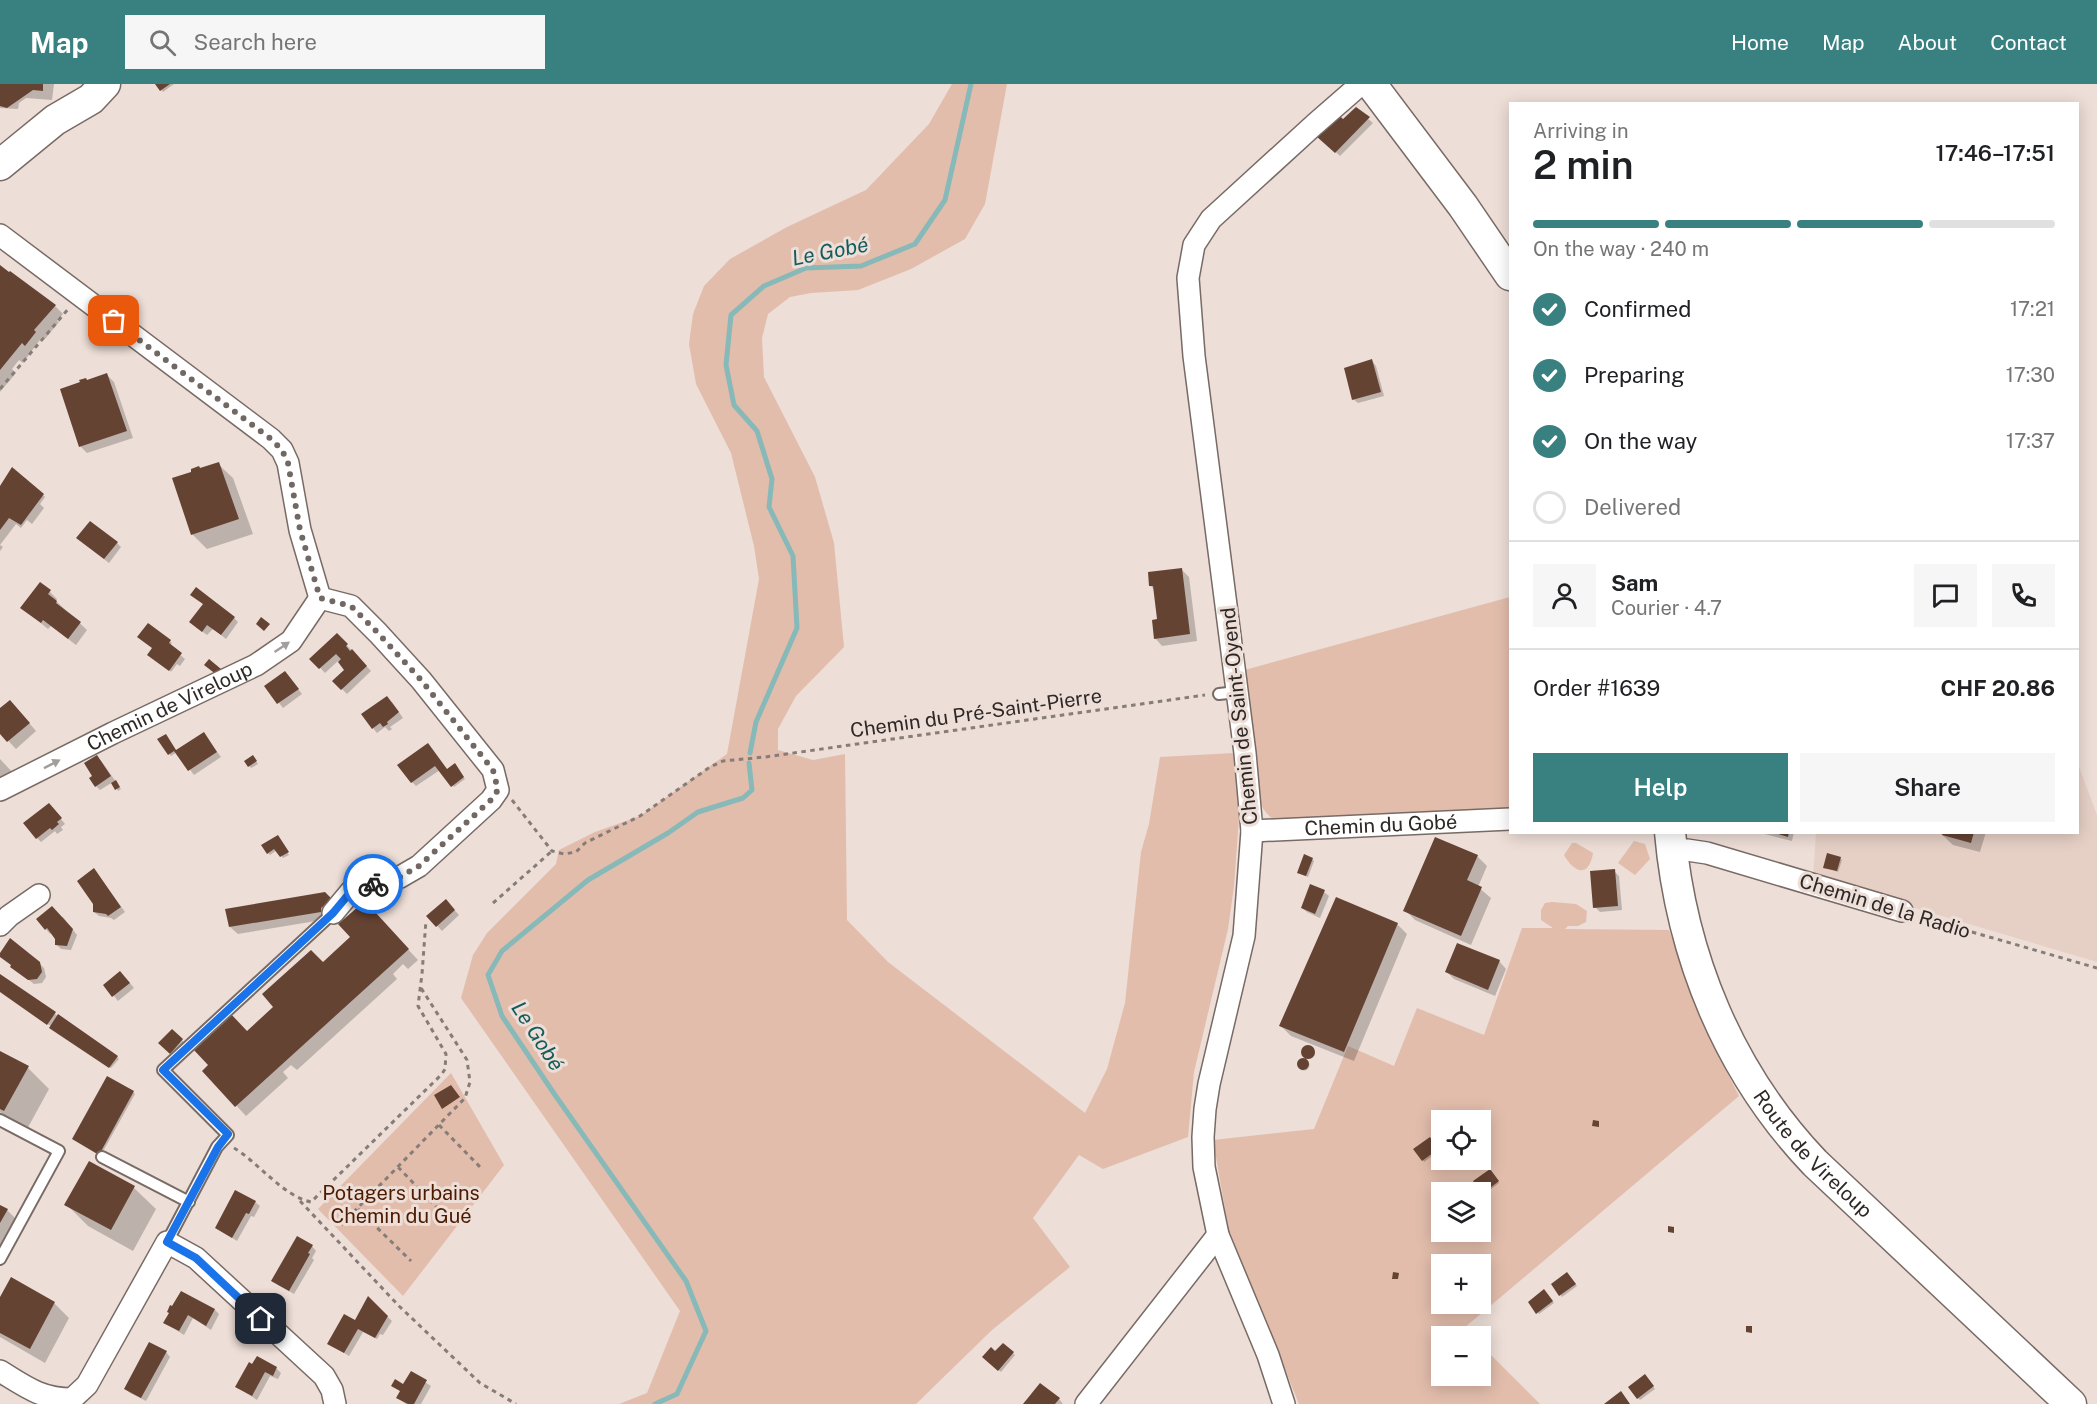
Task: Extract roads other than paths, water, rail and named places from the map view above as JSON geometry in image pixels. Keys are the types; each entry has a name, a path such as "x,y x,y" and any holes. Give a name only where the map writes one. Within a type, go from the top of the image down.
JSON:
{"main road":[{"path":"56,120 74,93 87,84"},
{"path":"0,165 56,120 91,99 105,84"},
{"path":"1371,84 1509,274"},
{"name":"Route de Vireloup","path":"1671,842 1681,909 1705,990 1720,1025 1755,1089 1779,1122 1815,1163 2071,1404"}],"street":[{"name":"Chemin de Saint-Oyend","path":"1284,1404 1268,1354 1218,1235 1204,1167 1205,1109 1209,1083 1244,936 1252,831 1246,764 1228,693 1188,278 1194,245 1210,219 1361,84"},
{"path":"0,235 271,439 282,450 288,463 300,530 320,598 351,606 421,680 493,770 498,790 491,800 419,866 400,877 353,889 333,913"},
{"name":"Chemin de Vireloup","path":"0,790 256,665 291,641 320,598"},
{"name":"Chemin du Gobé","path":"1252,831 1509,819"},
{"name":"Chemin de la Radio","path":"1671,842 1902,911"},
{"path":"0,925 39,895"},
{"path":"1086,1404 1218,1235"},
{"path":"0,1371 33,1392 54,1399 72,1399 87,1386 167,1242 196,1258 324,1376 332,1390 335,1404"}],"lane":[{"path":"167,1242 228,1134 163,1070 333,913"},
{"path":"0,1120 59,1151 0,1259"},
{"path":"102,1156 189,1202"}],"waterway":[{"name":"Le Gobé","path":"750,753 756,722 797,628 793,556 769,507 772,479 757,431 734,405 726,365 731,315 764,286 806,268 861,266 915,244 945,200 971,84"},
{"name":"Le Gobé","path":"655,1404 677,1394 706,1331 686,1281 502,1016 488,975 502,951 588,880 668,833 698,812 743,798 752,790 749,763"}],"park label":[{"name":"Potagers urbains Chemin du Gué","path":"401,1204"}]}
